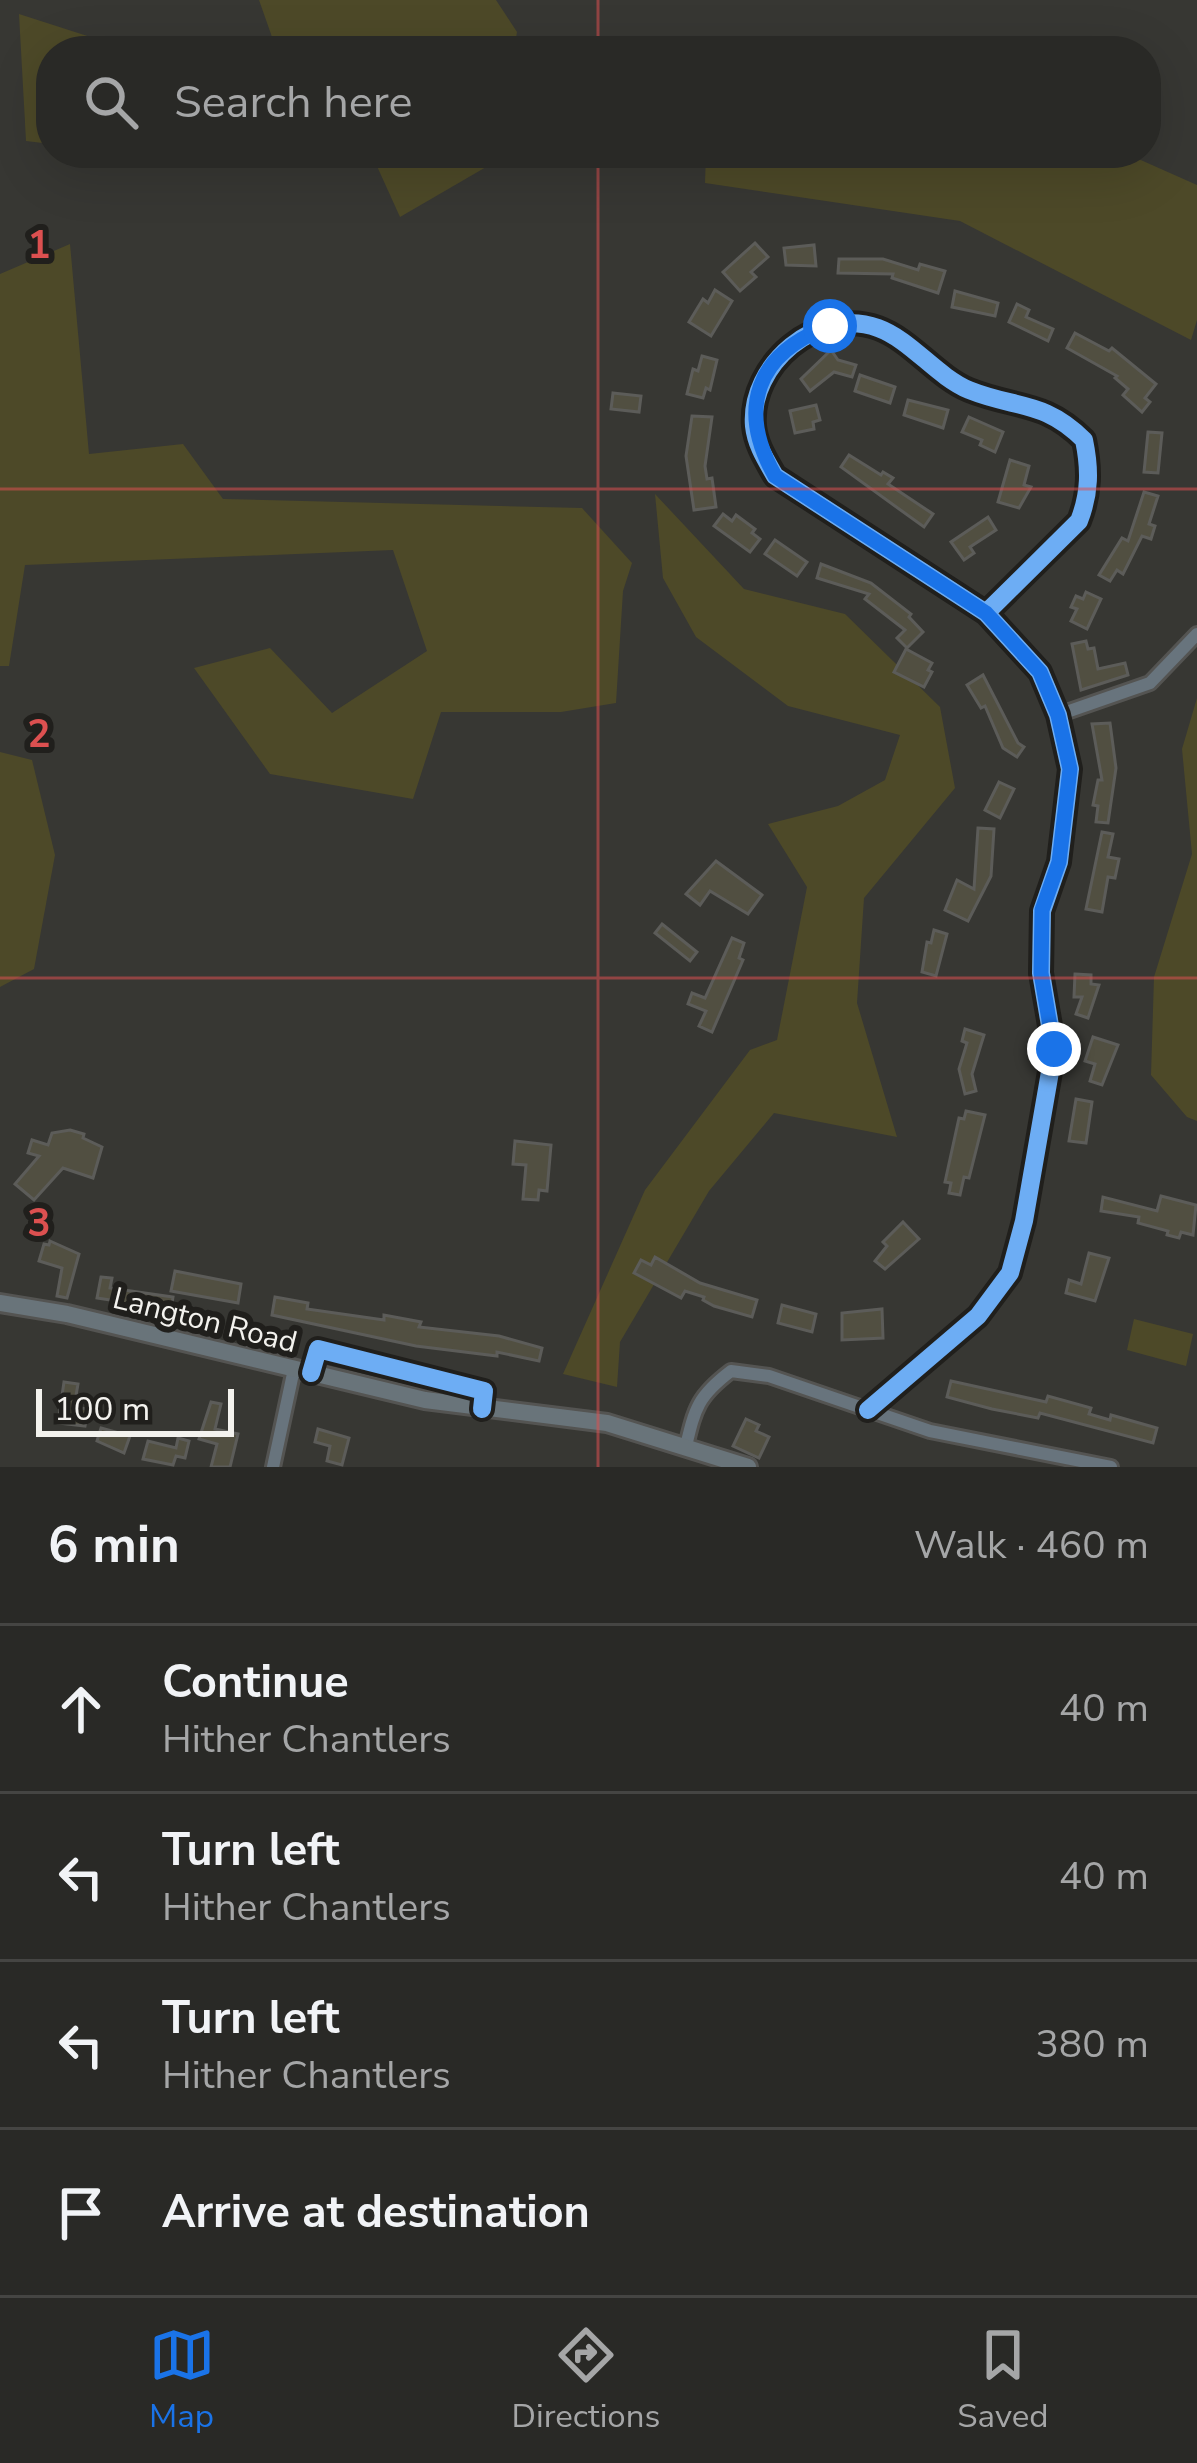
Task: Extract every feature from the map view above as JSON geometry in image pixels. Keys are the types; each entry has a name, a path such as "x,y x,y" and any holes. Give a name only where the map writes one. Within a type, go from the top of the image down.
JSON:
{"main road":[{"name":"Langton Road","path":"0,1303 67,1314 482,1409 607,1424 748,1467"}],"street":[{"path":"868,1410 978,1316 1010,1273 1054,1049 1041,973 1042,910 1059,862 1070,769 1058,715 1040,672 986,613 775,476 759,448 754,424 757,399 781,354 806,335 830,326 878,328 966,389 1051,412 1084,440 1089,480 1079,521 986,613"},
{"path":"1058,715 1150,683 1197,634"},
{"path":"273,1467 302,1371"},
{"path":"686,1446 696,1404 730,1371 769,1376 930,1431 1111,1467"}],"shaded area":[{"path":"259,0 496,0 517,32 516,36 272,36"},
{"path":"19,14 87,36 36,36 36,142 26,141"},
{"path":"378,168 484,168 400,217"},
{"path":"706,168 1159,168 1197,185 1197,320 1191,340 960,221 705,183"},
{"path":"70,244 89,454 183,444 223,499 582,508 632,563 623,591 616,703 561,712 441,712 413,799 270,774 194,668 270,648 332,713 427,651 393,550 25,565 9,666 0,666 0,274"},
{"path":"655,494 744,589 845,614 940,707 955,788 864,898 857,1003 897,1137 774,1113 709,1191 620,1342 617,1387 563,1374 645,1190 750,1050 777,1040 807,887 768,824 838,806 885,780 900,735 788,706 696,637 663,578"},
{"path":"1197,698 1197,1121 1187,1117 1151,1075 1154,977 1192,854 1182,749"},
{"path":"0,752 32,760 55,855 34,969 0,987"},
{"path":"1134,1319 1193,1334 1186,1366 1127,1350"}],"building":[{"path":"755,243 768,257 740,291 723,272"},
{"path":"814,245 816,266 786,265 784,248"},
{"path":"839,259 883,259 918,270 920,264 945,271 938,293 892,278 893,274 838,273"},
{"path":"715,290 732,301 711,336 689,322 703,299 708,303"},
{"path":"955,291 998,303 995,316 952,307"},
{"path":"1017,304 1029,310 1026,317 1053,329 1048,341 1009,322"},
{"path":"1075,333 1109,351 1112,348 1156,384 1142,412 1123,395 1128,389 1117,376 1067,348"},
{"path":"831,350 838,360 856,365 852,377 834,372 810,391 801,379"},
{"path":"702,356 717,360 710,390 706,388 703,398 687,394"},
{"path":"860,375 895,387 890,403 855,391"},
{"path":"613,393 641,396 639,412 611,409"},
{"path":"908,400 948,410 943,428 904,415"},
{"path":"816,405 820,420 813,422 814,429 795,433 790,411"},
{"path":"692,416 712,417 705,466 707,479 712,478 716,507 694,510 686,456"},
{"path":"969,417 1003,432 995,452 962,432"},
{"path":"1148,432 1162,433 1158,473 1144,472"},
{"path":"849,455 893,478 888,484 933,514 924,527 841,467"},
{"path":"1010,460 1029,466 1024,485 1031,487 1019,508 998,502"},
{"path":"1144,492 1158,496 1149,524 1155,526 1151,539 1142,536 1123,574 1117,570 1110,581 1099,575 1122,538 1128,541"},
{"path":"723,514 732,521 736,515 755,529 752,533 760,539 750,552 714,526"},
{"path":"988,517 996,530 970,547 974,553 964,560 951,542"},
{"path":"775,540 807,562 797,576 765,554"},
{"path":"821,564 871,583 911,614 923,632 907,648 897,638 905,630 865,599 869,594 817,578"},
{"path":"1086,592 1101,599 1087,629 1071,621 1076,596 1083,599"},
{"path":"1086,641 1088,649 1094,648 1098,669 1125,663 1128,675 1081,690 1072,644"},
{"path":"906,649 932,663 924,687 894,672"},
{"path":"983,675 1024,747 1017,757 1003,748 985,706 981,708 967,685"},
{"path":"1110,723 1116,768 1108,823 1096,822 1098,806 1093,805 1098,780 1102,780 1092,724"},
{"path":"999,782 1014,789 1000,818 985,810"},
{"path":"978,828 994,829 991,876 968,921 945,910 957,880 974,889"},
{"path":"1102,832 1113,834 1108,857 1119,859 1115,878 1108,877 1102,912 1086,909"},
{"path":"716,861 762,895 748,914 710,891 700,905 686,894"},
{"path":"662,924 697,952 690,961 655,933"},
{"path":"934,930 947,934 936,976 922,972"},
{"path":"732,938 744,943 739,958 743,960 712,1032 699,1026 706,1011 688,1004 692,993 705,998"},
{"path":"1075,974 1091,975 1091,984 1099,985 1088,1018 1076,1014 1082,997 1074,997"},
{"path":"965,1029 984,1035 972,1074 976,1091 965,1094 959,1069 967,1043 962,1041"},
{"path":"1093,1037 1118,1045 1102,1085 1090,1081 1095,1064 1085,1061"},
{"path":"1076,1099 1092,1102 1086,1143 1069,1141"},
{"path":"966,1111 985,1115 960,1195 949,1193 951,1183 945,1182 959,1118 964,1119"},
{"path":"70,1130 102,1147 93,1178 63,1168 34,1200 15,1184 39,1156 28,1153 32,1140 48,1145 52,1133"},
{"path":"515,1141 551,1145 547,1191 539,1190 538,1200 523,1199 526,1165 513,1164"},
{"path":"1161,1196 1196,1205 1193,1235 1167,1235 1168,1231 1138,1223 1139,1217 1101,1211 1103,1197 1157,1211"},
{"path":"903,1222 919,1239 885,1269 875,1261 887,1246 883,1242"},
{"path":"50,1241 79,1254 67,1298 57,1296 62,1268 39,1261 44,1244"},
{"path":"1089,1253 1109,1258 1095,1301 1066,1293 1069,1280 1081,1284"},
{"path":"655,1257 700,1283 757,1300 752,1317 685,1291 681,1298 634,1273 641,1260 651,1265"},
{"path":"175,1271 241,1284 238,1303 171,1291"},
{"path":"101,1277 112,1278 110,1288 173,1297 170,1315 97,1298"},
{"path":"275,1297 308,1303 307,1309 384,1320 384,1315 421,1322 419,1327 499,1336 542,1348 539,1361 497,1352 497,1356 416,1346 272,1315"},
{"path":"782,1305 816,1314 812,1332 778,1323"},
{"path":"882,1309 883,1338 842,1340 842,1313"},
{"path":"951,1381 1046,1402 1048,1396 1091,1408 1089,1414 1157,1428 1153,1443 1040,1413 1038,1418 947,1397"},
{"path":"64,1382 78,1384 74,1407 88,1409 85,1426 58,1423"},
{"path":"211,1402 221,1404 215,1429 238,1434 230,1467 211,1467 217,1444 199,1439"},
{"path":"746,1419 769,1437 759,1458 733,1446"},
{"path":"101,1428 130,1436 124,1453 97,1441"},
{"path":"318,1429 349,1438 342,1465 327,1461 330,1446 315,1442"},
{"path":"178,1438 189,1441 185,1458 176,1456 173,1465 143,1459 148,1441 176,1448"}],"cycle path":[{"path":"868,1410 978,1316 1010,1273 1024,1221 1054,1049 1041,973 1042,911 1059,862 1070,769 1058,715 1040,672 986,613 775,476 757,440 755,403 775,362 791,346 832,325 878,328 957,384 1056,418 1084,440 1088,481 1079,521 986,613"},
{"path":"311,1373 318,1349 484,1391 482,1409"}],"route":[{"path":"830,326 806,335 781,354 767,374 754,424 759,448 775,476 986,613 1040,672 1058,715 1070,769 1059,862 1042,910 1041,973 1054,1049"}]}
